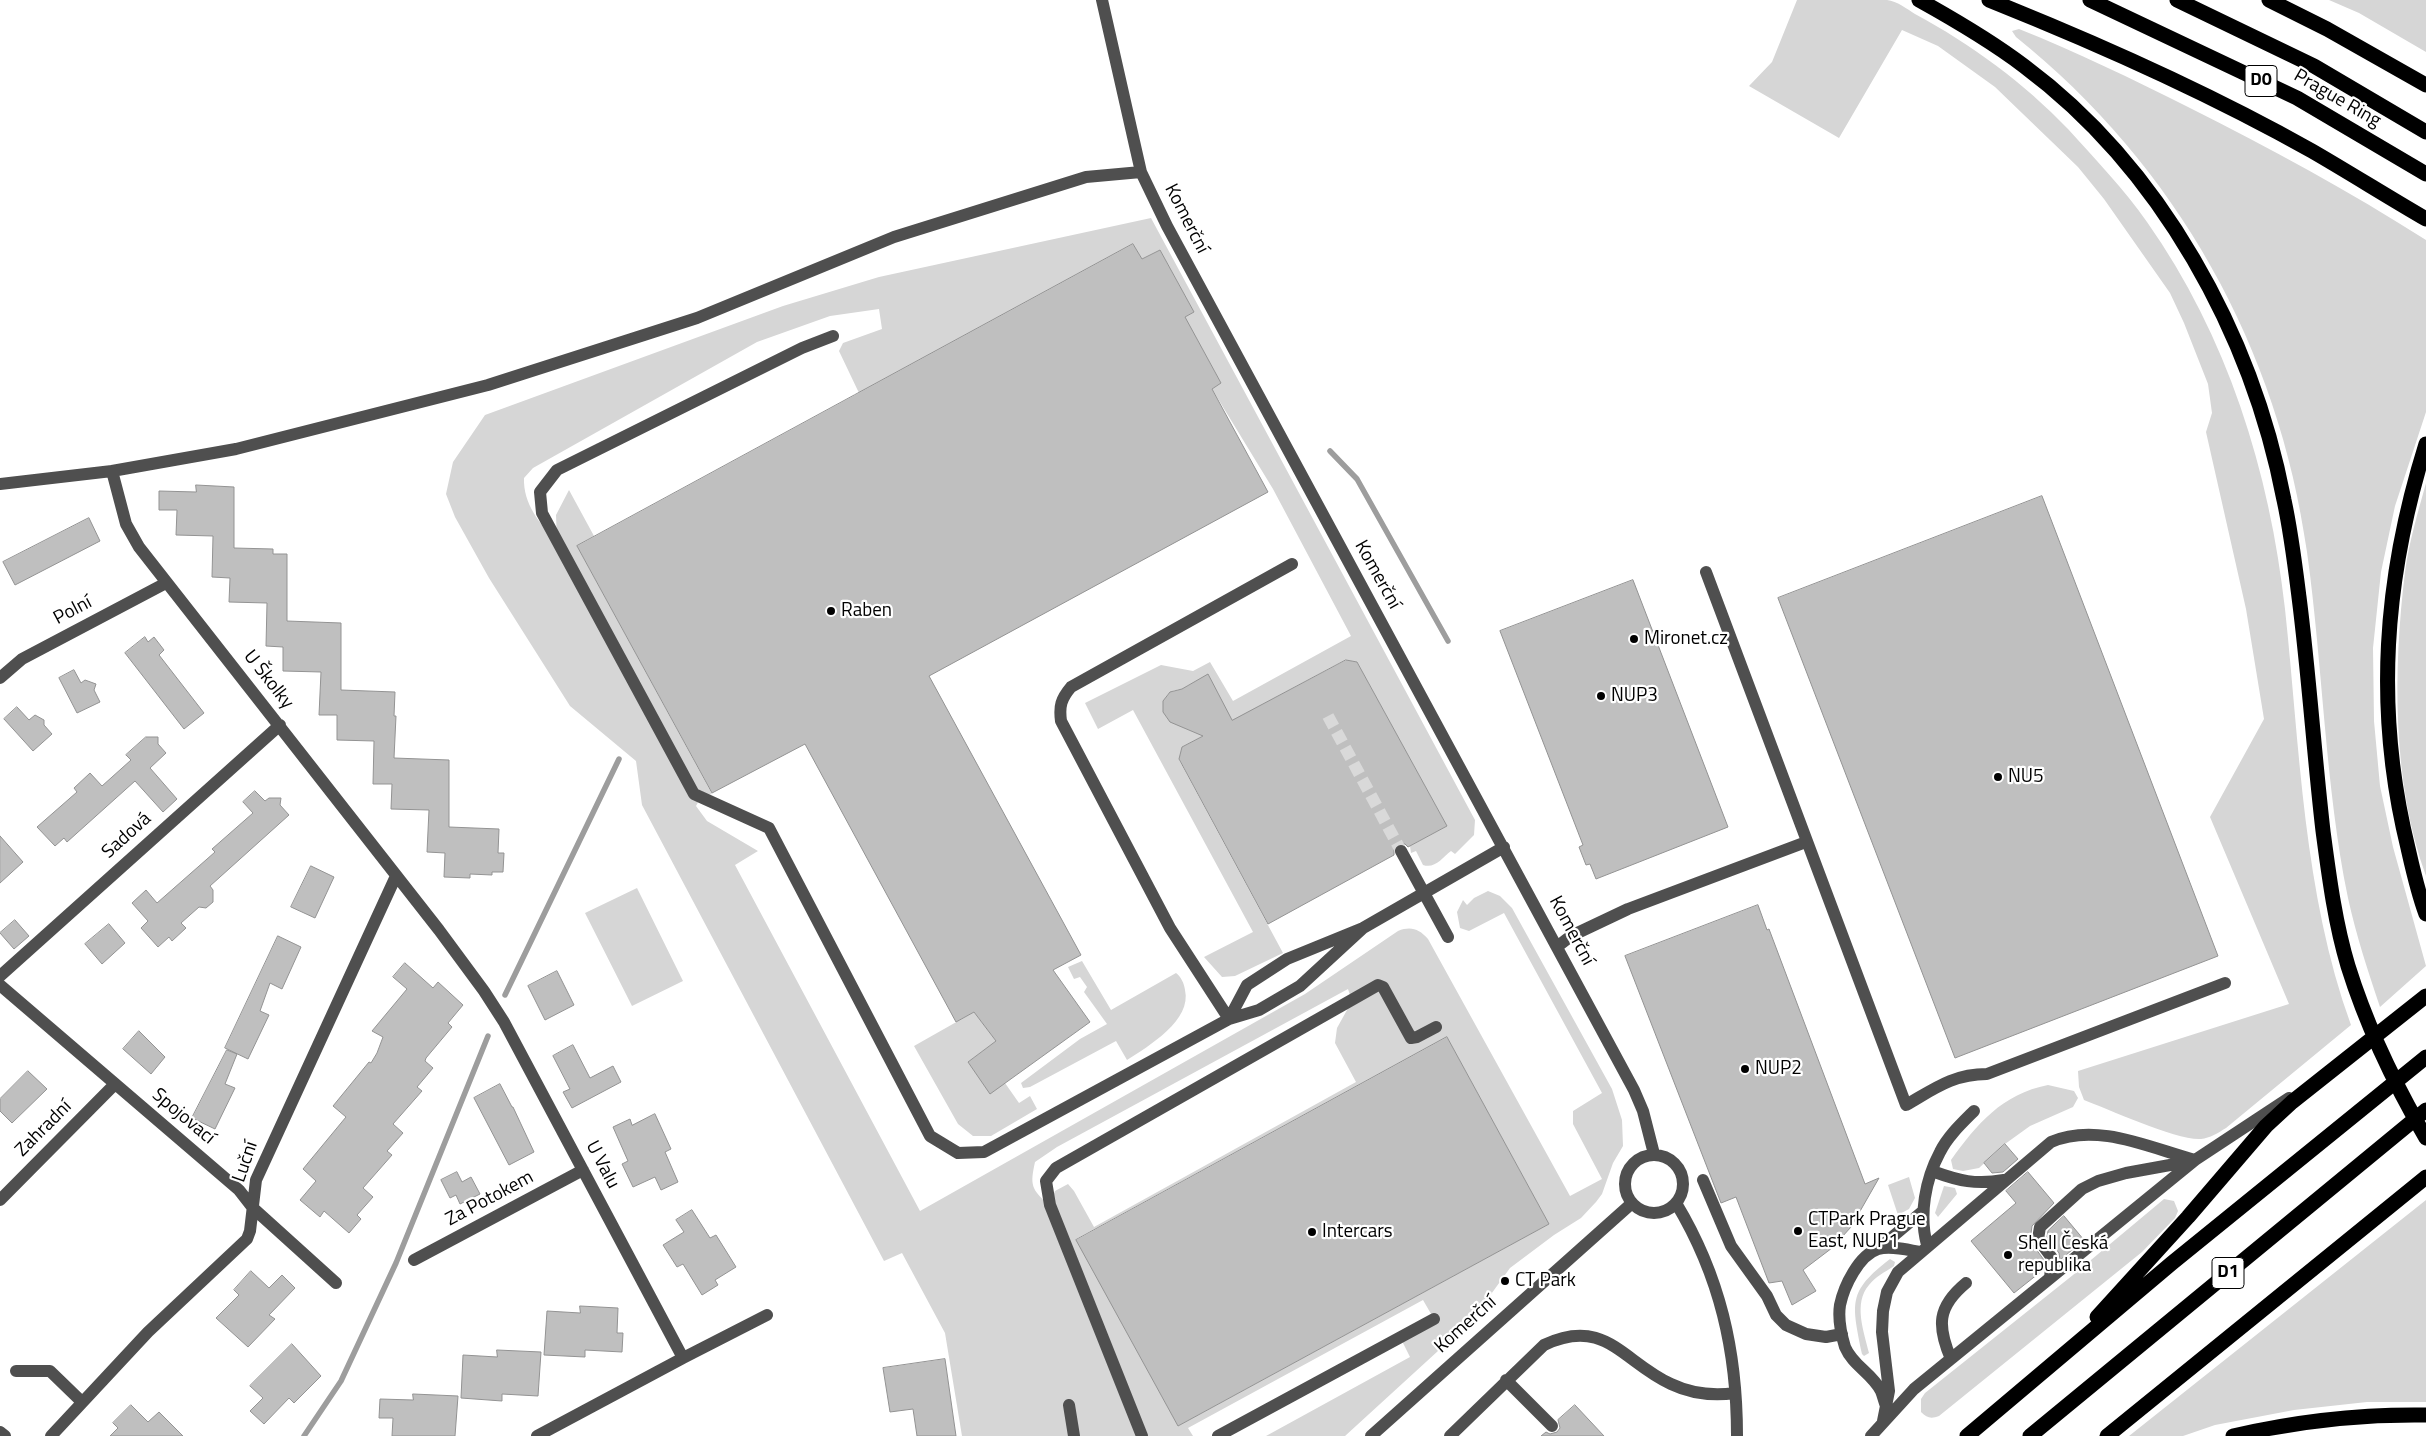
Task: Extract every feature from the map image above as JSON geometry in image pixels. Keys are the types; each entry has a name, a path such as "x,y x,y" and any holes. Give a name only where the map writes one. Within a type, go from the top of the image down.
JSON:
{"highway":[{"path":"1919,0 2026,67 2072,106 2108,141 2182,239 2231,331 2252,383 2268,433 2284,499 2299,597 2327,863 2348,963 2383,1059 2426,1138"},
{"path":"1989,0 2110,52 2233,110 2311,151 2426,219"},
{"name":"Prague Ring","path":"2090,0 2297,98 2426,174"},
{"name":"Prague Ring","path":"2177,0 2314,66 2426,132"},
{"path":"2269,0 2327,29 2426,86"},
{"path":"2424,908 2398,810 2389,739 2387,681 2392,585 2402,528 2426,444"},
{"path":"2065,1354 2137,1271 2188,1217 2266,1126 2292,1102 2426,996"},
{"name":"D1","path":"1967,1436 2172,1263 2426,1057"},
{"name":"D1","path":"2030,1436 2426,1110"},
{"path":"2107,1436 2426,1177"},
{"path":"2233,1436 2300,1422 2346,1417 2426,1415"}],"street":[{"name":"Komerční","path":"1102,0 1142,172 1167,226 1558,946 1634,1090 1643,1111 1654,1154"},
{"path":"0,484 112,471 236,450 488,385 697,318 894,237 1086,177 1142,172"},
{"path":"833,336 802,348 557,470 540,492 542,513 694,794 770,828 930,1136 958,1153 984,1152 1229,1018 1259,1010 1300,986 1363,928"},
{"name":"U Školky","path":"112,471 126,524 166,584 280,725 484,991"},
{"path":"1229,1018 1170,928 1060,721 1059,706 1063,696 1071,687 1292,564"},
{"path":"1706,572 1906,1105 1954,1077 1995,1071 2225,983"},
{"name":"Polní","path":"0,678 22,659 166,584"},
{"name":"Sadová","path":"0,976 280,725"},
{"path":"1558,946 1571,936 1628,909 1806,842"},
{"path":"1229,1018 1247,985 1286,959 1363,928 1504,847"},
{"path":"1401,851 1448,937"},
{"name":"Luční","path":"51,1436 148,1332 247,1239 250,1231 256,1180 396,876"},
{"name":"Spojovací","path":"0,985 239,1190 253,1208 336,1283"},
{"path":"1142,1436 1047,1198 1046,1181 1056,1168 1378,985 1383,987 1411,1038 1417,1037 1436,1027"},
{"name":"U Valu","path":"484,991 504,1022 683,1358"},
{"path":"1871,1436 1914,1389 2195,1160 2338,1067"},
{"name":"Zahradní","path":"0,1200 115,1084"},
{"path":"1924,1248 1924,1211 1932,1172 1940,1152 1950,1137 1974,1110"},
{"path":"1881,1426 1887,1408 1889,1391 1882,1332 1883,1311 1887,1292 1898,1272 1924,1248 2051,1142 2064,1136 2082,1133 2104,1135 2195,1160"},
{"path":"1654,1154 1663,1156 1678,1167 1683,1186 1676,1203 1662,1213 1654,1214 1646,1213 1631,1204 1624,1186 1625,1177 1636,1161 1654,1154"},
{"path":"2050,1278 2052,1258 2038,1240 2040,1227 2082,1189 2098,1181 2126,1173 2195,1160"},
{"name":"Za Potokem","path":"414,1260 583,1170"},
{"path":"1932,1172 1960,1181 1985,1183 2007,1179"},
{"path":"1703,1180 1731,1246 1767,1296 1776,1315 1786,1325 1806,1334 1826,1337 1842,1334"},
{"path":"1676,1203 1706,1258 1719,1297 1729,1339 1735,1393 1736,1436"},
{"name":"Komerční","path":"1371,1436 1631,1204"},
{"path":"1887,1408 1880,1390 1853,1362 1842,1334 1840,1304 1850,1278 1865,1257 1878,1249 1924,1211"},
{"path":"1878,1249 1924,1248"},
{"path":"1951,1359 1943,1340 1941,1313 1956,1291 1966,1283"},
{"path":"537,1436 767,1315"},
{"path":"1218,1436 1434,1319"},
{"path":"1450,1436 1544,1344 1559,1338 1575,1335 1594,1337 1608,1342 1670,1384 1685,1390 1714,1396 1735,1393"},
{"path":"16,1371 50,1371 82,1402"},
{"path":"1506,1380 1552,1426"},
{"path":"1069,1405 1074,1436"},
{"path":"0,1432 5,1436"}],"shaded area":[{"path":"1797,0 1887,0 1894,2 1976,51 2015,80 2051,112 2129,198 2175,265 2200,311 2222,358 2240,406 2256,456 2278,558 2313,872 2335,975 2351,1025 2226,1128 2208,1138 2190,1138 2176,1135 2084,1100 2079,1087 2078,1071 2289,1004 2210,817 2264,719 2246,609 2206,432 2212,413 2208,384 2170,293 2104,199 2078,167 1995,87 1938,46 1902,30 1839,138 1749,86 1772,62"},
{"path":"2329,0 2426,0 2426,52 2359,13"},
{"path":"2019,29 2104,66 2249,138 2309,170 2426,240 2426,412 2395,506 2381,572 2373,648 2374,721 2380,786 2393,847 2426,966 2380,1007 2355,926 2340,855 2329,769 2307,552 2293,477 2272,404 2245,334 2211,266 2171,203 2125,143 2073,88 2016,37 2012,31"},
{"path":"1151,218 1475,820 1474,835 1455,854 1451,851 1435,864 1423,865 1416,851 1411,853 1410,846 1447,826 1357,662 1345,660 1182,747 1179,760 1283,953 1235,976 1222,977 1204,957 1253,932 1133,710 1098,729 1085,703 1161,665 1193,671 1210,662 1233,701 1351,636 1273,489 1212,389 1221,383 1193,332 1176,322 1194,312 1160,250 1142,259 1133,244 859,393 839,351 843,343 882,329 879,309 830,316 757,342 533,468 524,478 526,496 539,521 557,542 556,515 569,490 594,536 577,546 712,794 701,797 696,806 707,821 758,851 735,865 920,1211 1305,994 1398,931 1407,929 1418,931 1428,939 1570,1196 1602,1179 1573,1124 1573,1111 1602,1093 1504,913 1469,931 1460,928 1457,912 1463,900 1467,905 1474,898 1488,891 1500,896 1512,908 1612,1089 1622,1120 1623,1146 1613,1163 1602,1194 1581,1218 1554,1235 1510,1268 1473,1319 1345,1436 1266,1436 1410,1357 1400,1337 1434,1319 1423,1300 1188,1428 1193,1436 962,1436 945,1333 902,1253 884,1261 642,805 636,761 570,706 489,578 455,517 446,494 453,462 485,415 783,306 879,277","holes":["1208,675 1219,695 1171,722 1164,710 1165,699 1168,694 1173,691 1186,690 1187,686","1348,989 1352,1001 1337,1028 1335,1043 1356,1082 1094,1227 1074,1191 1068,1184 1055,1191 1049,1205 1033,1186 1035,1162 1057,1147","1447,1037 1549,1224 1178,1426 1076,1239"]},
{"path":"2426,483 2426,876 2415,840 2401,764 2397,686 2398,648 2405,572 2411,538"},
{"path":"637,888 683,981 632,1006 585,913"},
{"path":"1082,961 1111,1010 1176,973 1182,980 1185,990 1182,1012 1176,1022 1157,1040 1127,1060 1116,1041 1030,1087 1023,1088 1021,1083 1080,1039 1107,1024 1084,992 1087,987 1080,977 1074,979 1068,967"},
{"path":"974,1012 996,1041 968,1062 990,1093 1005,1083 1019,1103 1030,1096 1037,1109 991,1136 973,1136 958,1124 914,1046"},
{"path":"2048,1085 2074,1091 2078,1098 2073,1107 2030,1126 2005,1144 1979,1168 1963,1171 1953,1169 1951,1160 1971,1134 1992,1112 2017,1095"},
{"path":"1909,1177 1915,1198 1909,1209 1898,1215 1888,1185"},
{"path":"1944,1186 1955,1188 1957,1194 1938,1217 1935,1213"},
{"path":"2164,1199 2174,1201 2178,1211 2175,1218 2142,1252 1939,1416 1929,1417 1921,1412 1921,1399 1925,1393 2073,1275"},
{"path":"2426,1200 2426,1402 2367,1402 2294,1410 2215,1425 2183,1436 2129,1436"},
{"path":"1890,1259 1895,1262 1894,1266 1871,1282 1864,1292 1861,1318 1869,1353 1864,1356 1856,1322 1856,1300 1866,1281"}],"building":[{"name":"Raben","path":"1133,244 1142,259 1160,250 1194,312 1185,317 1221,383 1212,389 1268,492 929,676 1081,955 1053,970 1090,1022 990,1094 968,1062 996,1041 974,1012 956,1022 805,744 712,793 577,546"},
{"path":"196,485 234,487 234,548 273,549 273,554 287,554 287,621 341,623 341,690 395,692 394,758 449,760 449,827 499,829 498,853 504,853 503,872 492,872 492,875 470,874 470,878 444,877 445,853 427,852 429,810 391,809 392,784 373,784 374,741 337,740 337,715 319,715 321,672 283,671 283,647 266,646 267,603 229,602 230,578 212,577 213,536 176,535 177,510 159,510 159,491 196,492"},
{"name":"NU5","path":"2042,496 2218,956 1955,1058 1778,598"},
{"path":"89,518 100,541 15,585 3,562"},
{"name":"NUP3","path":"1633,580 1728,827 1596,879 1590,864 1586,865 1579,847 1583,845 1500,631"},
{"path":"145,637 148,642 154,637 164,650 159,655 204,713 184,729 125,653"},
{"path":"1346,660 1357,662 1447,826 1408,847 1405,844 1398,844 1394,847 1394,855 1268,924 1179,759 1182,747 1203,736 1170,722 1163,712 1163,701 1170,692 1182,689 1208,674 1232,720"},
{"path":"74,670 81,683 85,680 96,684 94,690 100,702 77,713 59,678"},
{"path":"17,707 29,720 35,715 44,720 44,725 52,734 33,751 4,719"},
{"path":"146,737 158,737 158,744 166,753 150,768 177,799 163,812 135,781 67,842 64,838 55,846 37,827 77,792 74,788 90,773 102,786 131,760 126,755"},
{"path":"255,791 265,801 269,798 281,798 280,805 289,815 210,886 213,890 213,902 206,908 199,907 181,923 186,928 172,941 169,937 158,947 141,928 148,921 132,903 146,890 157,903 215,852 212,849 253,813 243,802"},
{"path":"0,836 23,862 0,883"},
{"path":"311,866 334,877 315,918 291,907"},
{"name":"NUP2","path":"1758,905 1767,930 1769,929 1865,1184 1879,1178 1851,1227 1832,1248 1803,1270 1816,1291 1792,1305 1782,1281 1769,1283 1736,1197 1721,1203 1625,956"},
{"path":"15,920 29,936 14,949 0,933"},
{"path":"109,924 125,943 102,964 85,944"},
{"path":"278,936 301,947 282,989 270,983 260,1011 269,1015 248,1059 225,1048"},
{"path":"405,963 433,988 438,982 463,1005 448,1023 452,1027 426,1058 425,1061 433,1068 417,1087 422,1091 393,1124 403,1133 387,1151 392,1155 363,1188 373,1197 357,1215 361,1219 349,1233 324,1211 320,1217 300,1200 316,1181 303,1169 346,1117 333,1106 369,1062 371,1063 377,1053 383,1037 372,1031 407,989 393,977"},
{"path":"557,971 574,1005 545,1020 528,986"},
{"path":"139,1031 165,1057 151,1074 123,1049"},
{"name":"Intercars","path":"1447,1037 1549,1224 1178,1426 1076,1240"},
{"path":"573,1045 590,1078 613,1066 621,1082 572,1108 563,1092 570,1089 553,1056"},
{"path":"227,1050 237,1054 225,1084 235,1088 215,1129 192,1118"},
{"path":"28,1071 47,1089 12,1123 0,1111 0,1099"},
{"path":"500,1084 534,1152 509,1165 474,1098"},
{"path":"655,1114 671,1149 665,1152 678,1182 661,1190 655,1177 633,1187 622,1164 628,1161 613,1127 630,1119 632,1125"},
{"path":"2005,1144 2018,1159 2003,1172 1992,1173 1984,1163"},
{"path":"457,1172 462,1182 471,1177 480,1194 460,1204 456,1195 450,1198 441,1180"},
{"path":"2028,1172 2054,1203 2032,1226 2030,1241 2044,1260 2043,1270 2014,1293 1971,1241 2016,1203 2006,1191"},
{"path":"692,1210 710,1238 716,1235 736,1267 715,1280 718,1285 702,1295 683,1264 677,1267 663,1245 684,1232 676,1220"},
{"path":"2064,1216 2084,1240 2060,1260 2059,1253 2047,1237 2048,1231"},
{"path":"251,1271 269,1288 282,1275 295,1288 269,1315 275,1319 248,1347 216,1318 239,1295 234,1290"},
{"path":"580,1306 618,1308 617,1333 623,1333 622,1352 585,1350 585,1357 544,1355 547,1311 580,1313"},
{"path":"292,1344 321,1376 294,1403 289,1398 264,1424 250,1411 263,1398 250,1386"},
{"path":"497,1350 541,1352 538,1396 502,1394 502,1401 461,1398 463,1355 497,1357"},
{"path":"945,1359 956,1436 917,1436 913,1409 890,1412 883,1368"},
{"path":"413,1394 458,1396 455,1436 392,1436 393,1418 379,1418 380,1399 413,1400"},
{"path":"131,1405 148,1422 159,1412 183,1436 110,1436 118,1428 113,1423"},
{"path":"1575,1405 1604,1436 1541,1436 1546,1432 1550,1434 1557,1432 1560,1428 1558,1420"}],"waterway":[{"path":"1330,451 1357,479 1448,641"},
{"path":"505,995 619,759"},
{"path":"304,1436 341,1381 396,1263 488,1036"}],"tunnel":[{"path":"1328,716 1401,851"}],"place":[{"name":"Raben","path":"831,611"},
{"name":"Mironet.cz","path":"1634,639"},
{"name":"NUP3","path":"1601,696"},
{"name":"NU5","path":"1998,777"},
{"name":"NUP2","path":"1745,1069"},
{"name":"CTPark Prague East, NUP1","path":"1798,1231"},
{"name":"Intercars","path":"1312,1232"},
{"name":"Shell Česká republika","path":"2008,1255"},
{"name":"CT Park","path":"1505,1281"}]}
